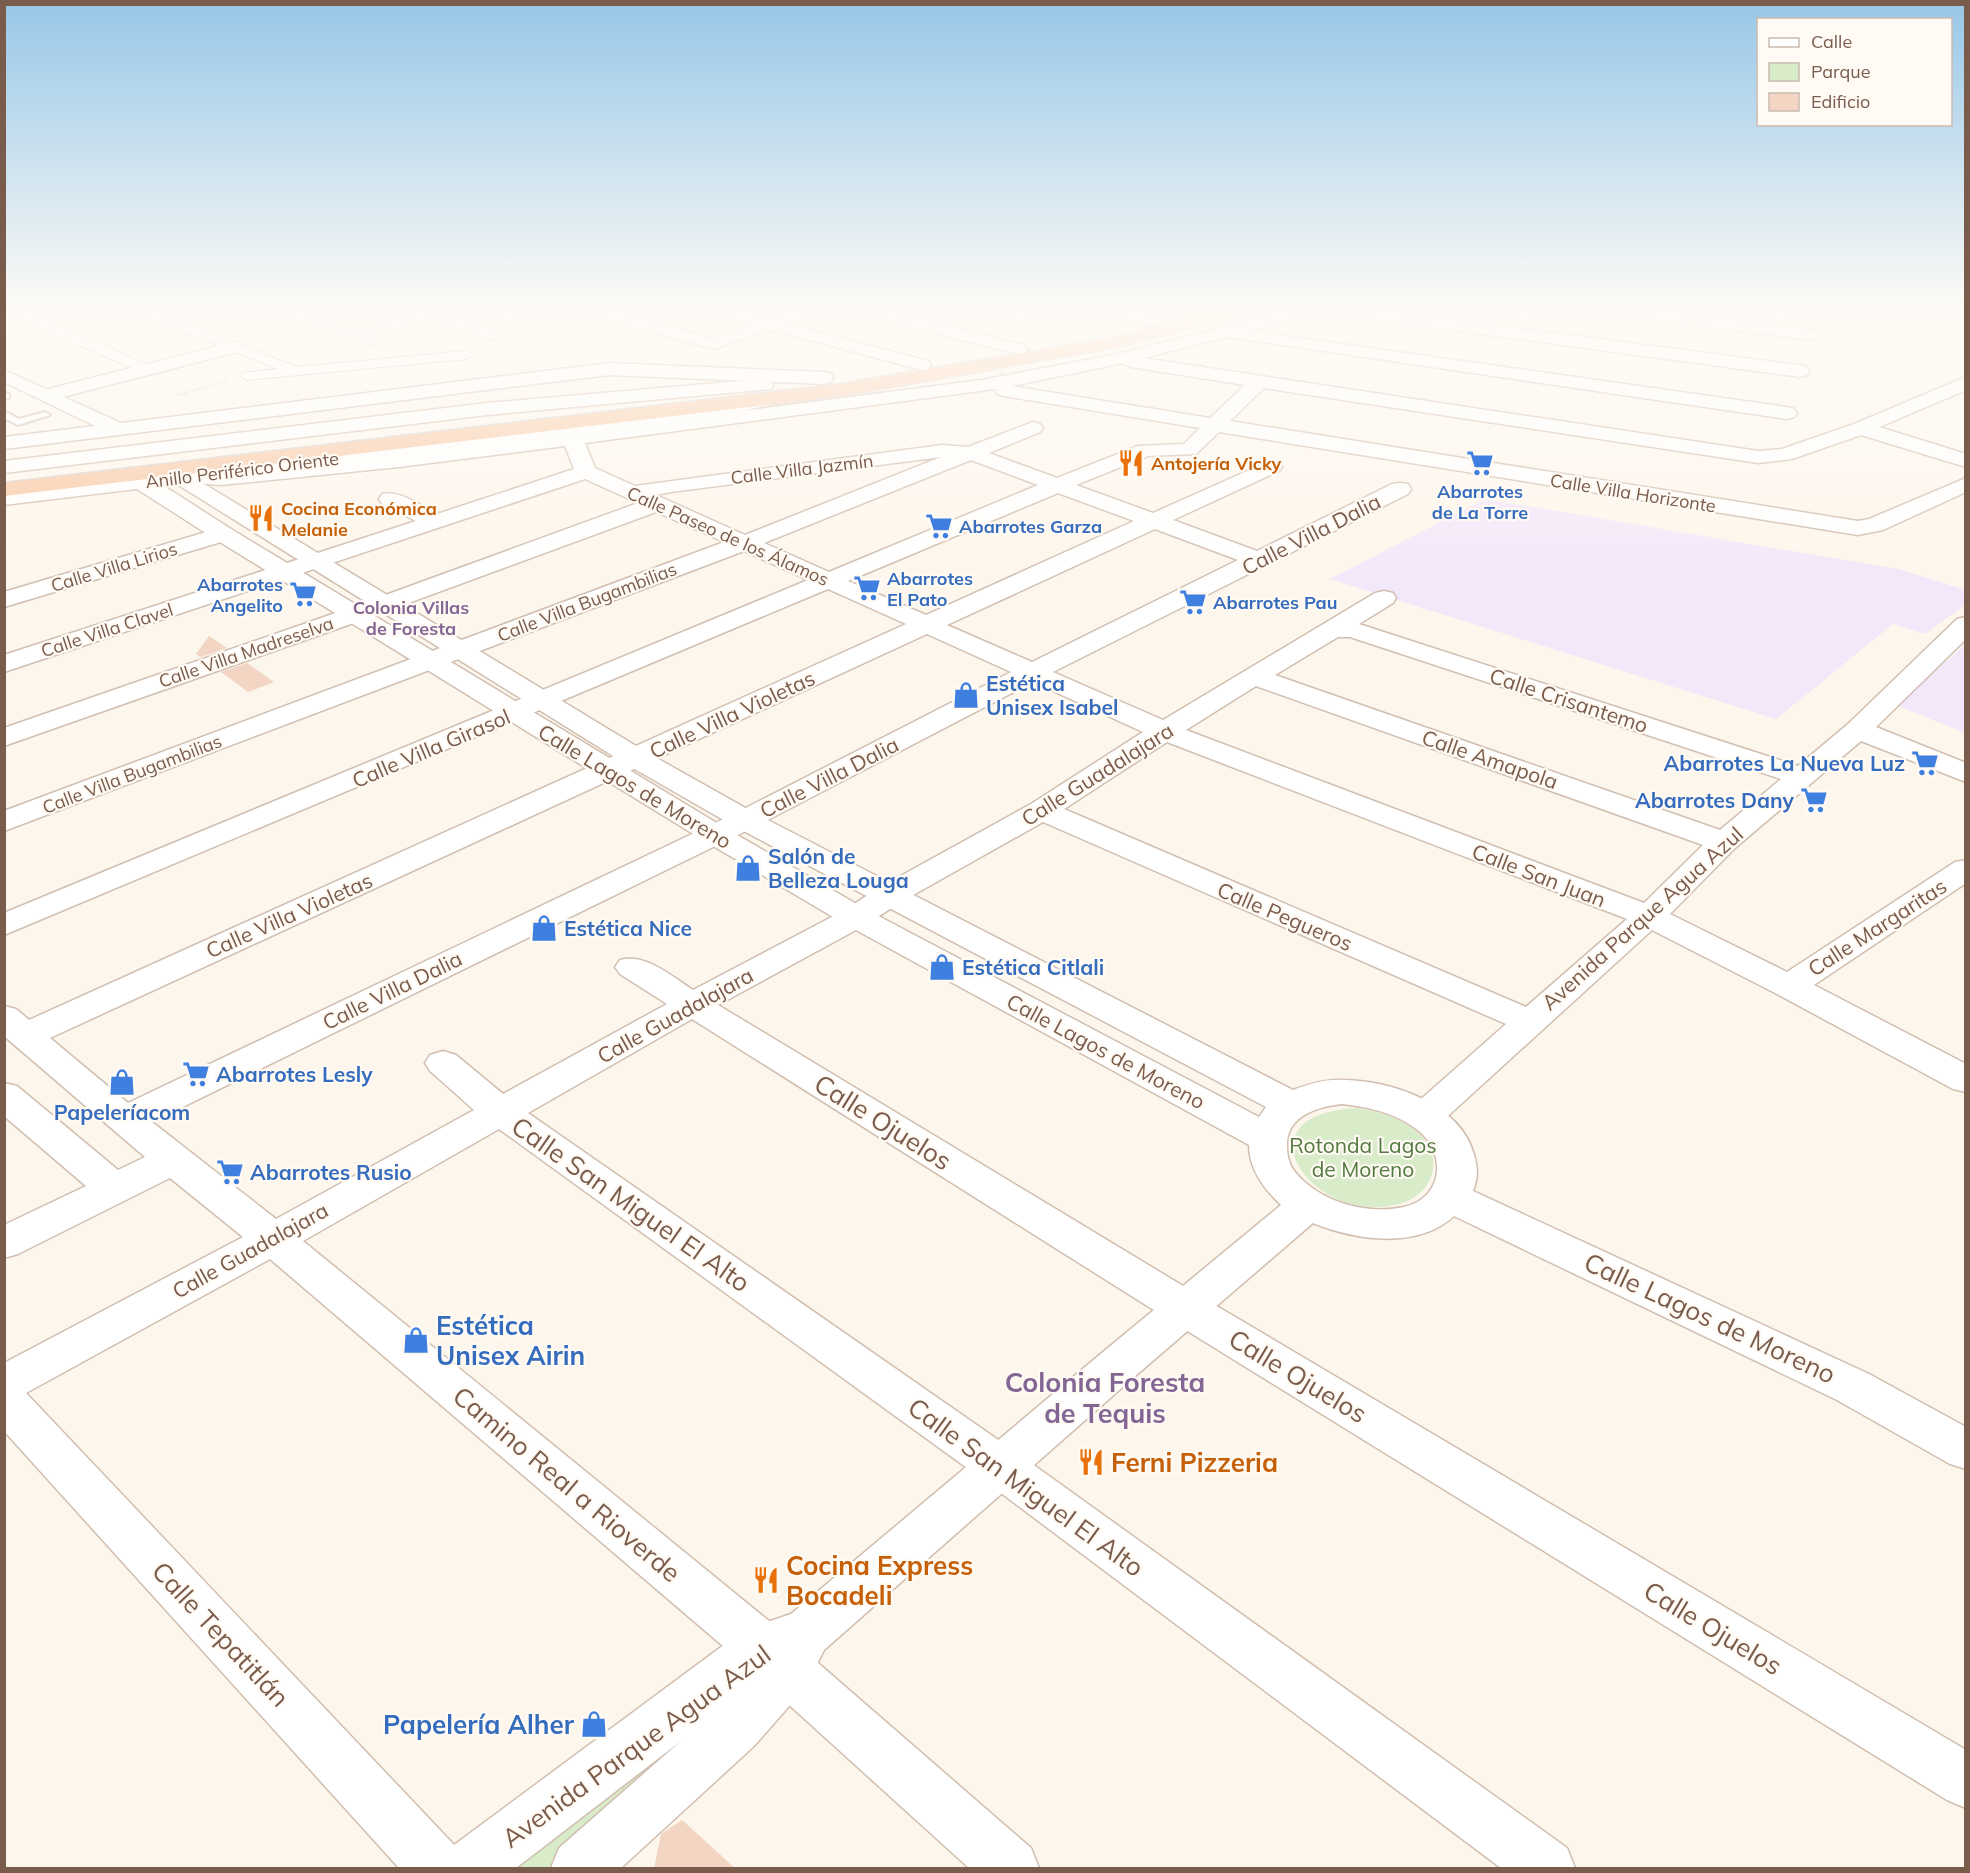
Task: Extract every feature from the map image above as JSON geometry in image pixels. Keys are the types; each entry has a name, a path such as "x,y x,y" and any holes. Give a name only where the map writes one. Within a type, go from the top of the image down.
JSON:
{"highway":[{"name":"Anillo Periférico Oriente","path":"4,477 689,400"},
{"name":"Anillo Periférico Oriente","path":"4,490 361,447 702,400"},
{"path":"309,461 361,447"}],"street":[{"path":"6,400 45,415 80,432"},
{"path":"58,400 116,428"},
{"name":"Anillo Periférico Oriente","path":"4,443 347,400"},
{"name":"Anillo Periférico Oriente","path":"4,467 486,409 579,400"},
{"name":"Anillo Periférico Oriente","path":"4,499 309,461 572,436 714,413 744,400"},
{"path":"178,477 221,479 863,400"},
{"name":"Calle Villa Horizonte","path":"1070,400 1536,478 1858,528 1875,525 1965,484"},
{"name":"Calle Villa Girasol","path":"4,925 1057,485 1145,450 1189,450 1240,400"},
{"path":"1383,400 1758,457 1785,455 1861,428 1925,400"},
{"path":"1454,411 1461,400"},
{"path":"1773,457 1791,400"},
{"name":"Calle Villa Bugambilias","path":"4,822 744,543 1033,428"},
{"path":"1536,478 1563,428"},
{"path":"1861,428 1965,461"},
{"path":"572,436 586,472"},
{"name":"Calle Villa Jazmín","path":"633,493 671,486 942,451 971,453"},
{"path":"971,453 1259,560"},
{"name":"Calle Villa Violetas","path":"15,1026 608,771 1272,467"},
{"name":"Calle Paseo de los Álamos","path":"586,472 1164,732"},
{"name":"Calle Villa Clavel","path":"4,664 586,472"},
{"name":"Calle Lagos de Moreno","path":"178,477 546,700 636,758 745,820 1292,1105"},
{"name":"Calle Lagos de Moreno","path":"142,482 608,771 714,834 856,916 1267,1137"},
{"name":"Calle Villa Dalia","path":"124,1120 745,820 1032,672 1400,489"},
{"path":"390,499 436,522"},
{"name":"Calle Villa Madreselva","path":"4,738 356,614 656,504"},
{"name":"Calle Villa Lirios","path":"15,597 223,534"},
{"path":"4,579 15,597"},
{"name":"Calle Guadalajara","path":"4,1384 273,1239 693,1004 856,916 1042,810 1164,732 1384,598"},
{"name":"Avenida Parque Agua Azul","path":"1425,1116 1649,916 1725,842 1800,776 1858,730 1965,624"},
{"name":"Calle Crisantemo","path":"1336,629 1353,630 1800,776"},
{"name":"Calle Amapola","path":"1255,677 1725,842"},
{"path":"1858,730 1965,773"},
{"name":"Calle San Juan","path":"1164,732 1649,916 1789,986 1965,1080"},
{"name":"Calle Pegueros","path":"1042,810 1529,1021"},
{"name":"Calle Margaritas","path":"1789,986 1965,869"},
{"name":"Calle Ojuelos","path":"632,967 1183,1306 1965,1781"},
{"name":"Camino Real a Rioverde","path":"15,1026 172,1160 785,1651 1011,1869"},
{"name":"Calle San Miguel El Alto","path":"443,1063 501,1112 1001,1467 1547,1869"},
{"path":"1342,1092 1371,1094 1400,1102 1425,1116 1445,1134 1456,1155 1458,1178 1449,1197 1430,1213 1403,1222 1370,1224 1338,1218 1308,1205 1288,1190 1275,1173 1267,1155 1267,1137 1275,1119 1292,1105 1315,1095 1342,1092"},
{"path":"4,1095 115,1189"},
{"path":"4,1243 172,1160"},
{"name":"Calle Lagos de Moreno","path":"1449,1197 1853,1387 1965,1450"},
{"name":"Avenida Parque Agua Azul","path":"470,1869 785,1651 1001,1467 1183,1306 1308,1205"},
{"name":"Calle Tepatitlán","path":"4,1400 437,1869"},
{"name":"Avenida Parque Agua Azul","path":"579,1869 735,1728 785,1651"}],"shaded area":[{"path":"1485,499 1899,569 1965,590 1966,604 1925,634 1893,624 1776,719 1330,579"},
{"path":"1965,645 1965,733 1896,705"}],"green space":[{"name":"Rotonda Lagos de Moreno","path":"1357,1108 1396,1119 1416,1131 1425,1141 1431,1152 1432,1173 1421,1192 1411,1199 1399,1204 1367,1207 1339,1200 1315,1185 1299,1167 1293,1147 1299,1129 1320,1115"},
{"path":"679,1722 698,1742 549,1868 499,1868"}],"building":[{"path":"209,636 227,648 201,657 196,654"},
{"path":"247,663 274,682 248,692 221,672"},
{"path":"682,1820 736,1869 654,1869 661,1834"}],"place":[{"name":"Antojería Vicky","path":"1131,463"},
{"name":"Abarrotes de La Torre","path":"1480,463"},
{"name":"Cocina Económica Melanie","path":"261,518"},
{"name":"Abarrotes Garza","path":"939,526"},
{"name":"Abarrotes El Pato","path":"867,588"},
{"name":"Abarrotes Angelito","path":"303,594"},
{"name":"Abarrotes Pau","path":"1193,602"},
{"name":"Estética Unisex Isabel","path":"966,695"},
{"name":"Abarrotes La Nueva Luz","path":"1925,763"},
{"name":"Abarrotes Dany","path":"1814,800"},
{"name":"Salón de Belleza Louga","path":"748,868"},
{"name":"Estética Nice","path":"544,928"},
{"name":"Estética Citlali","path":"942,967"},
{"name":"Abarrotes Lesly","path":"196,1074"},
{"name":"Papeleríacom","path":"122,1082"},
{"name":"Abarrotes Rusio","path":"230,1172"},
{"name":"Estética Unisex Airin","path":"416,1340"},
{"name":"Ferni Pizzeria","path":"1091,1462"},
{"name":"Cocina Express Bocadeli","path":"766,1580"},
{"name":"Papelería Alher","path":"594,1724"}],"district":[{"name":"Colonia Villas de Foresta","path":"411,617"},
{"name":"Colonia Foresta de Tequis","path":"1105,1398"}]}
